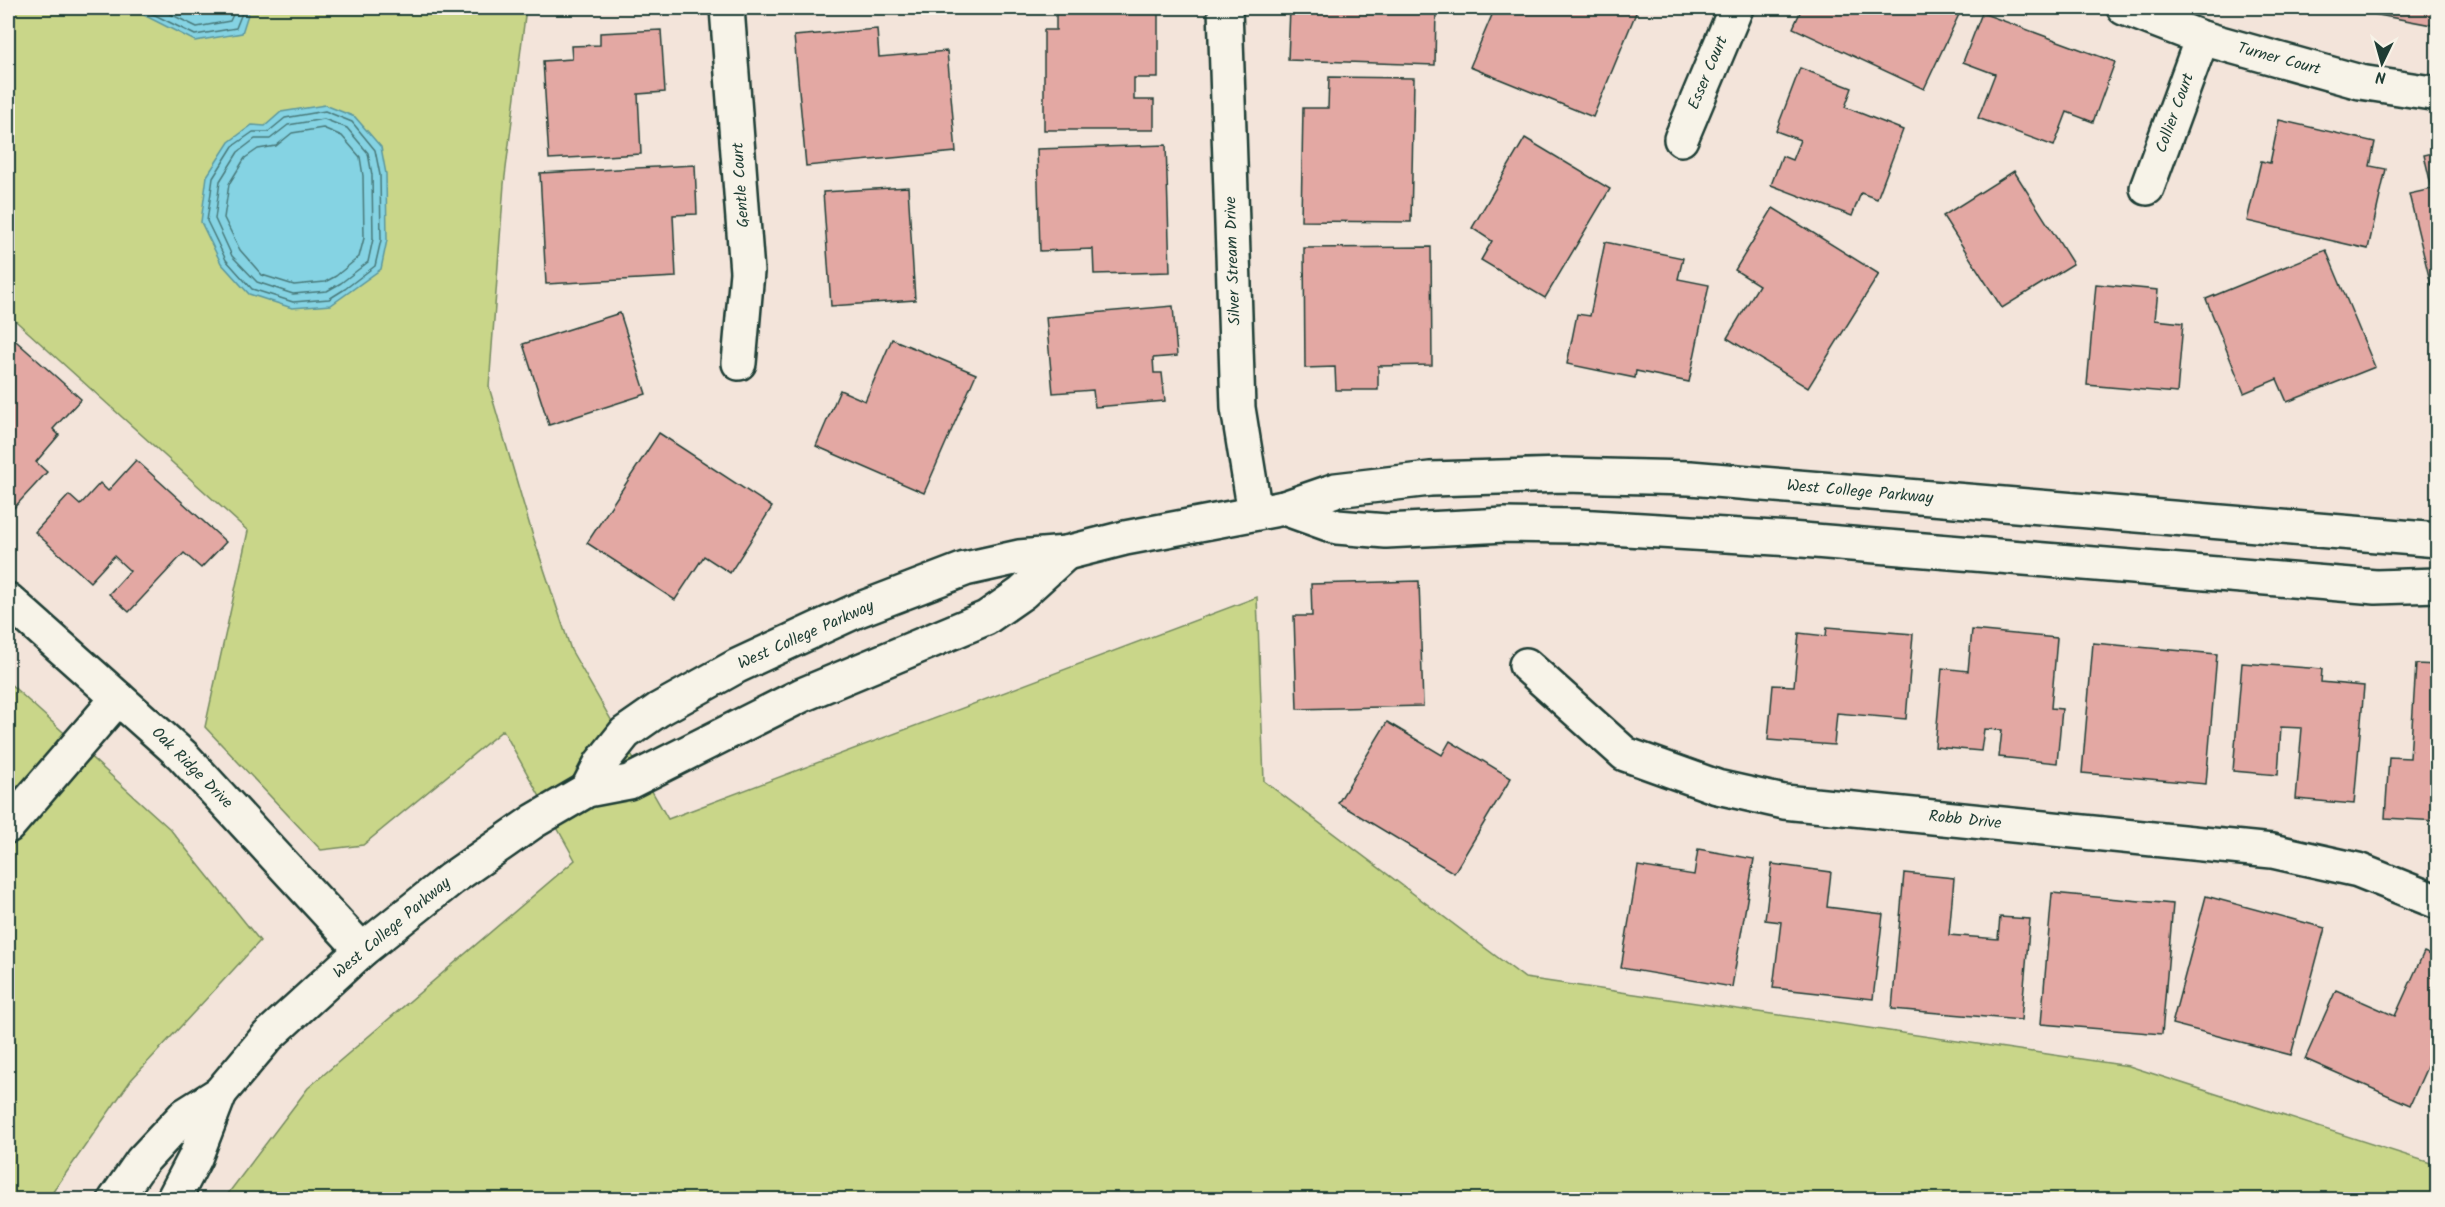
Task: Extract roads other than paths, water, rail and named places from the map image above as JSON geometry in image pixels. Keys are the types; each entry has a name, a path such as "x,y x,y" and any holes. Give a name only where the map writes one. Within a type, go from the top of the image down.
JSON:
{"street":[{"name":"Gentle Court","path":"727,8 747,272 739,363"},
{"name":"Silver Stream Drive","path":"1225,8 1238,408 1270,510"},
{"name":"Esser Court","path":"1681,139 1736,8"},
{"name":"Turner Court","path":"2124,8 2202,38 2360,82 2438,94"},
{"name":"Collier Court","path":"2147,188 2202,38"},
{"name":"West College Parkway","path":"587,790 601,763 625,733 658,710 737,666 858,610 965,569 1019,557 1066,553 1125,538 1270,510 1336,490 1430,479 1563,475 1690,478 2438,540"},
{"path":"1270,510 1337,527 1386,531 1505,525 1577,526 1790,539 2376,587 2438,585"},
{"name":"West College Parkway","path":"115,1200 142,1161 184,1115 220,1093 268,1036 362,951 451,879 534,821 587,790 629,782 802,695 986,618 1022,593 1066,553"},
{"name":"Oak Ridge Drive","path":"8,600 182,755 362,951"},
{"name":"Robb Drive","path":"1526,665 1624,754 1717,787 1784,802 2272,851 2358,870 2438,902"},
{"path":"8,826 118,698"},
{"name":"West College Parkway","path":"173,1200 195,1158 220,1093"}],"water":[{"path":"130,8 250,8 242,33 195,41"},
{"path":"325,105 355,117 381,147 386,174 387,240 381,269 331,305 292,308 249,294 221,263 201,222 207,176 229,142 252,125 265,126 281,112"}]}
